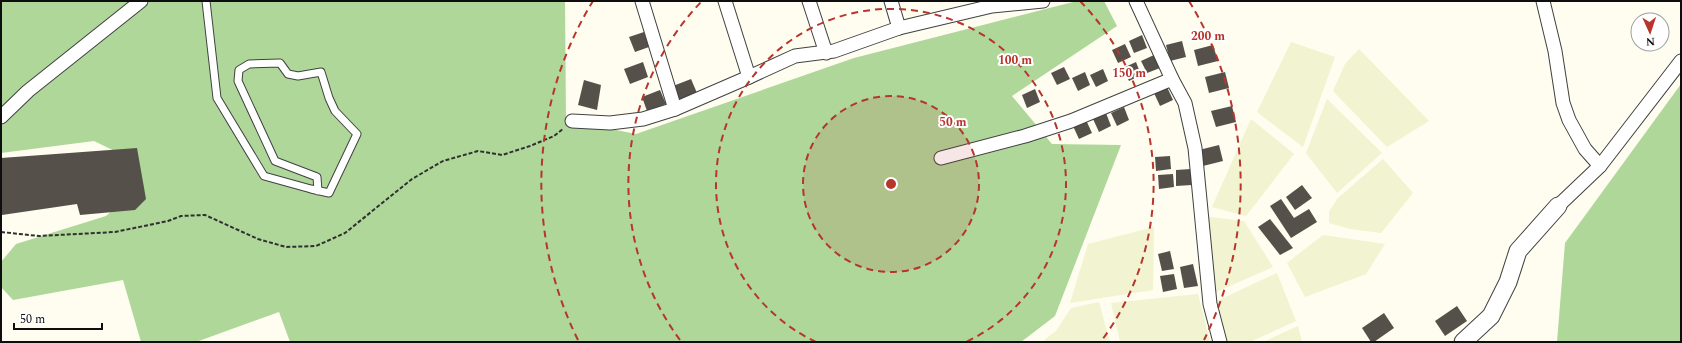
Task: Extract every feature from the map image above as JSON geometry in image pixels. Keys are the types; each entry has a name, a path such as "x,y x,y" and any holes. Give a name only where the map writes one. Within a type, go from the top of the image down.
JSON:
{"street":[{"path":"1,117 28,91 141,1"},
{"path":"642,1 676,109"},
{"path":"725,1 749,77"},
{"path":"809,1 826,52"},
{"path":"891,1 899,28"},
{"path":"572,121 610,123 643,119 676,109 795,56 834,52 899,28 992,6 1043,1"},
{"path":"1136,1 1172,79 1185,103 1195,148 1210,304 1220,342"},
{"path":"1542,1 1555,52 1563,103 1569,120 1584,149 1600,166"},
{"path":"1463,342 1491,316 1508,282 1518,251 1558,206 1600,166 1681,61"},
{"path":"941,158 1025,136 1071,121 1172,79"}],"lane":[{"path":"206,1 217,98 264,176 318,191 329,193 357,134 335,111 329,98 321,72 298,76 288,74 280,63 249,64 239,70 238,81 275,161 317,177 318,191"}],"path":[{"path":"1,232 39,236 115,232 168,221 181,216 205,215 258,239 286,247 316,246 345,233 412,179 443,161 478,151 502,154 523,148 554,136 572,121"}],"green space":[{"path":"1,1 565,1 566,120 636,134 854,58 1077,1 1104,1 1117,26 1012,96 1052,144 1121,145 1055,316 1021,342 290,342 279,312 196,342 141,342 123,280 13,300 1,287 1,262 16,244 106,216 128,197 125,156 94,141 1,153"},
{"path":"1291,42 1335,57 1303,147 1257,112"},
{"path":"1359,49 1429,121 1387,147 1333,91 1345,64"},
{"path":"1681,84 1681,342 1557,342 1565,243"},
{"path":"1327,99 1382,153 1337,193 1306,153"},
{"path":"1251,119 1294,154 1246,216 1212,207"},
{"path":"1383,159 1413,193 1381,233 1350,229 1329,223 1329,212 1337,199"},
{"path":"1202,216 1244,221 1273,267 1209,295"},
{"path":"1154,227 1153,290 1070,303 1088,244"},
{"path":"1323,235 1385,244 1366,274 1305,297 1287,263"},
{"path":"1277,273 1296,321 1250,342 1220,342 1210,304"},
{"path":"1198,294 1210,342 1120,342 1111,303"},
{"path":"1099,302 1110,342 1046,342 1044,340 1056,331 1071,308"},
{"path":"1298,326 1302,342 1263,342"}],"building":[{"path":"644,32 649,47 635,52 629,37"},
{"path":"1142,35 1147,48 1134,53 1129,41"},
{"path":"1182,41 1186,57 1170,61 1166,45"},
{"path":"1125,44 1131,57 1118,63 1112,50"},
{"path":"1213,45 1218,61 1198,66 1194,50"},
{"path":"1154,55 1160,68 1147,73 1141,61"},
{"path":"643,62 648,77 630,84 624,69"},
{"path":"1136,62 1141,75 1129,81 1123,68"},
{"path":"1064,67 1070,79 1057,85 1051,73"},
{"path":"1103,69 1108,81 1096,87 1090,75"},
{"path":"1085,72 1090,85 1078,91 1072,78"},
{"path":"1225,72 1229,88 1209,93 1205,77"},
{"path":"691,79 697,93 679,100 673,86"},
{"path":"584,80 601,85 597,110 578,105"},
{"path":"1167,87 1173,100 1160,106 1154,93"},
{"path":"1035,89 1040,102 1027,108 1022,95"},
{"path":"660,90 666,104 647,111 642,97"},
{"path":"1232,106 1236,122 1216,127 1211,111"},
{"path":"1124,107 1129,120 1117,126 1111,113"},
{"path":"1106,113 1111,126 1099,132 1093,119"},
{"path":"1086,120 1092,133 1079,139 1073,126"},
{"path":"1219,145 1223,161 1203,166 1199,150"},
{"path":"137,148 146,199 135,210 80,215 77,204 2,215 1,158"},
{"path":"1170,156 1171,169 1156,171 1155,157"},
{"path":"1191,169 1192,185 1176,186 1176,170"},
{"path":"1173,174 1174,187 1159,189 1158,175"},
{"path":"1302,185 1312,198 1295,210 1286,197"},
{"path":"1281,199 1294,218 1309,209 1317,222 1291,238 1270,206"},
{"path":"1270,219 1293,248 1280,255 1258,227"},
{"path":"1170,251 1174,269 1162,271 1158,254"},
{"path":"1193,264 1198,286 1184,288 1180,267"},
{"path":"1174,274 1177,289 1163,292 1160,276"},
{"path":"1457,306 1467,321 1445,336 1435,321"},
{"path":"1384,313 1394,328 1374,342 1371,342 1362,328"}]}
